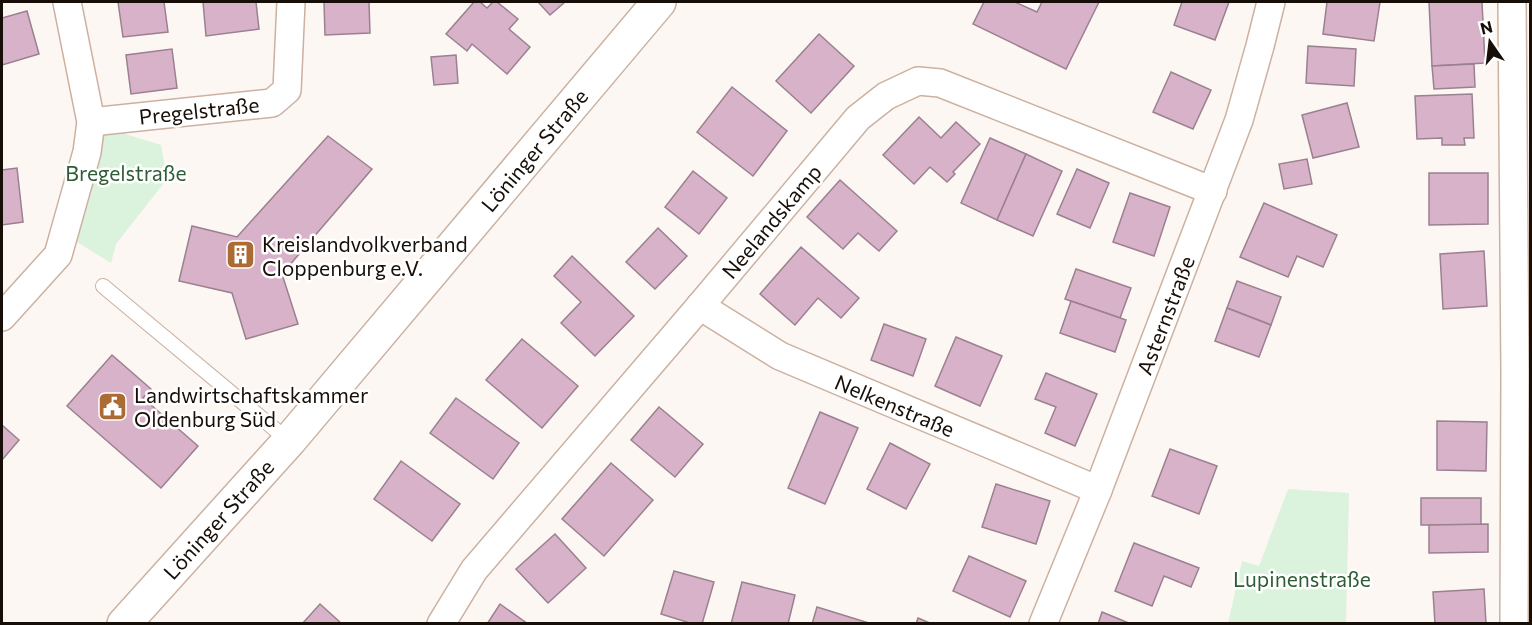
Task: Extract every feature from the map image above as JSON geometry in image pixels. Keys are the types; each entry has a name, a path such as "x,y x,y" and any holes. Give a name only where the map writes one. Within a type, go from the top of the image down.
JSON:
{"street":[{"path":"2,317 58,255 87,153 91,122 67,2"},
{"name":"Pregelstraße","path":"91,122 272,103 287,90 291,2"},
{"name":"Löninger Straße","path":"124,624 289,441 659,2"},
{"name":"Asternstraße","path":"1043,624 1098,490 1213,191 1239,120 1271,2"},
{"path":"1512,2 1515,373 1514,624"},
{"name":"Neelandskamp","path":"441,624 474,570 858,118 886,96 918,81 940,83 1213,191"},
{"name":"Nelkenstraße","path":"700,306 780,356 1098,490"}],"lane":[{"path":"103,286 289,441"}],"green space":[{"name":"Bregelstraße","path":"102,127 161,145 167,179 116,244 111,263 69,237"},
{"name":"Lupinenstraße","path":"1288,489 1349,493 1346,623 1228,623 1242,561 1259,566"}],"building":[{"path":"118,2 164,2 168,32 123,37"},
{"path":"203,2 256,2 259,29 206,36"},
{"path":"324,2 369,2 370,33 325,35"},
{"path":"474,2 480,2 487,8 493,2 497,2 518,19 509,29 530,47 507,74 472,44 467,51 446,34"},
{"path":"538,2 565,2 550,15"},
{"path":"984,2 1015,2 1037,12 1042,2 1099,2 1066,69 973,24"},
{"path":"1182,2 1229,2 1215,40 1174,25"},
{"path":"1327,2 1380,2 1374,41 1323,34"},
{"path":"1429,2 1482,2 1485,63 1432,66"},
{"path":"27,11 39,54 2,65 2,18"},
{"path":"819,34 854,66 811,113 776,81"},
{"path":"1308,46 1356,49 1354,86 1306,83"},
{"path":"172,49 177,88 131,94 126,55"},
{"path":"456,55 458,83 434,85 431,57"},
{"path":"1474,64 1475,87 1434,89 1432,66"},
{"path":"1171,72 1211,90 1193,129 1153,112"},
{"path":"732,87 787,131 753,176 697,132"},
{"path":"1472,94 1474,138 1464,138 1465,145 1442,145 1442,138 1417,139 1415,96"},
{"path":"1347,103 1359,147 1313,158 1302,115"},
{"path":"919,117 941,138 956,122 980,144 953,172 955,174 947,182 930,167 914,184 883,155"},
{"name":"Kreislandvolkverband Cloppenburg e.V.","path":"328,136 372,169 282,274 298,324 246,339 232,293 179,281 192,226 237,237"},
{"path":"990,138 1026,154 997,220 961,203"},
{"path":"1026,154 1062,171 1033,236 997,220"},
{"path":"1307,159 1312,184 1284,189 1279,164"},
{"path":"17,168 23,222 2,225 2,170"},
{"path":"1077,169 1109,183 1090,228 1057,214"},
{"path":"693,171 727,198 699,234 665,207"},
{"path":"1429,173 1488,173 1488,224 1429,225"},
{"path":"840,180 897,231 879,251 858,233 843,249 807,217"},
{"path":"1130,193 1170,207 1154,256 1113,242"},
{"path":"1264,203 1337,235 1323,267 1297,256 1288,277 1240,257"},
{"path":"658,228 687,256 655,289 626,262"},
{"path":"801,247 859,298 841,318 818,298 795,325 760,294"},
{"path":"1484,251 1487,306 1443,309 1440,254"},
{"path":"572,256 634,316 595,356 561,323 581,302 554,276"},
{"path":"1076,269 1131,288 1120,318 1065,299"},
{"path":"1237,281 1281,297 1271,325 1227,308"},
{"path":"1071,301 1126,320 1115,352 1060,333"},
{"path":"1227,308 1271,325 1259,357 1215,341"},
{"path":"884,324 926,339 913,376 871,360"},
{"path":"956,337 1002,356 980,406 935,386"},
{"path":"522,339 578,386 542,428 486,380"},
{"path":"112,355 151,389 143,398 198,446 161,488 67,406"},
{"path":"1046,373 1097,394 1075,446 1045,433 1056,407 1035,399"},
{"path":"456,398 519,443 493,479 430,433"},
{"path":"659,407 703,444 675,477 631,440"},
{"path":"820,412 858,428 825,504 788,488"},
{"path":"1437,421 1487,422 1486,471 1437,470"},
{"path":"2,425 19,440 2,460"},
{"path":"890,443 930,464 906,509 867,489"},
{"path":"1170,449 1217,466 1199,514 1152,496"},
{"path":"401,461 460,504 432,541 374,499"},
{"path":"611,463 653,500 604,556 562,519"},
{"path":"996,484 1050,501 1036,544 982,527"},
{"path":"1421,498 1481,498 1481,525 1421,525"},
{"path":"1488,524 1488,552 1429,553 1429,525"},
{"path":"555,534 586,568 548,603 516,569"},
{"path":"1134,543 1199,568 1191,587 1164,576 1152,606 1115,591"},
{"path":"969,556 1026,581 1010,617 953,591"},
{"path":"674,571 714,582 702,624 693,624 661,614"},
{"path":"742,582 795,595 788,624 731,624"},
{"path":"1484,589 1486,624 1435,624 1433,592"},
{"path":"320,604 342,624 302,624"},
{"path":"500,604 528,624 487,624"},
{"path":"817,607 872,624 812,624"},
{"path":"1102,612 1131,624 1098,624"},
{"path":"918,618 932,624 916,624"}],"place":[{"name":"Kreislandvolkverband Cloppenburg e.V.","path":"241,255"},
{"name":"Landwirtschaftskammer Oldenburg Süd","path":"113,406"}]}
